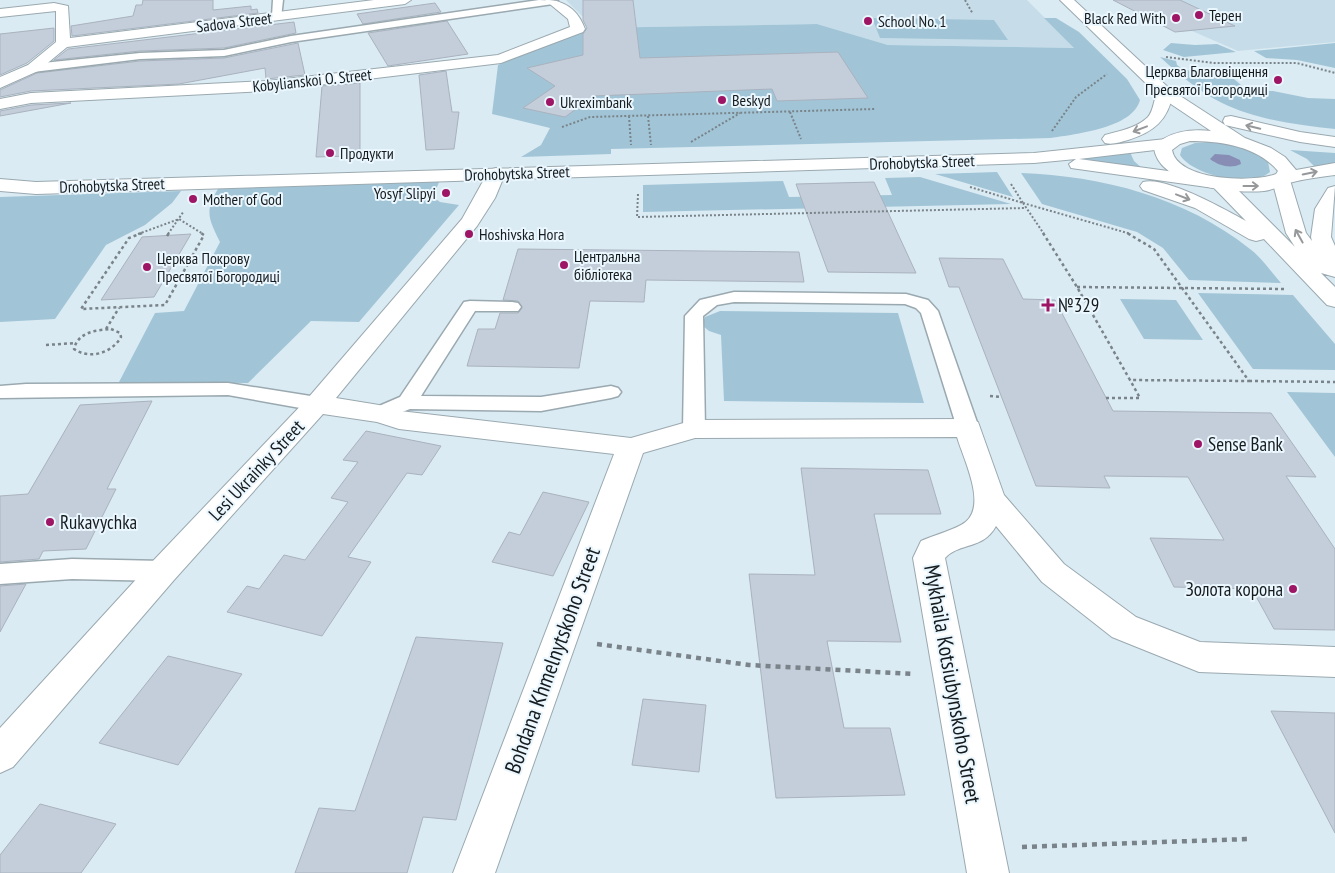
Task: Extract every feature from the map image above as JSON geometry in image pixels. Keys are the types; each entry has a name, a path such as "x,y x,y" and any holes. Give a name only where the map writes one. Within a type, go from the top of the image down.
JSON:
{"street":[{"name":"Sadova Street","path":"63,43 405,0"},
{"path":"1066,0 1166,93 1239,141 1274,155 1284,163 1287,171 1283,179 1296,233 1335,291"},
{"name":"Kobylianskoi O. Street","path":"0,104 31,98 268,86 502,59 578,29 574,17 552,1"},
{"path":"0,13 54,6 63,9 63,43 34,68 0,83"},
{"path":"1166,93 1230,121 1300,137 1335,142"},
{"path":"1166,93 1171,118 1169,142 1163,152 1172,164 1198,178 1218,183 1335,302"},
{"path":"1034,158 1113,138 1154,124 1162,110 1166,93"},
{"path":"1034,158 1207,136 1239,141 1335,147"},
{"path":"1034,158 1218,183 1256,186 1335,168"},
{"path":"1034,158 1135,181 1202,204 1228,217 1259,237 1335,302"},
{"name":"Drohobytska Street","path":"0,185 36,188 1034,158"},
{"name":"Lesi Ukrainky Street","path":"0,755 163,571 317,404 470,222 485,198 496,174"},
{"path":"1335,192 1325,209 1321,237 1335,272"},
{"path":"317,404 378,414 399,420 631,447 694,429 968,428 992,499 1053,573 1124,627 1199,657 1335,662"},
{"name":"Bohdana Khmelnytskoho Street","path":"474,873 631,447"},
{"name":"Mykhaila Kotsiubynskoho Street","path":"985,861 929,558 932,549 978,531 987,518 992,499"}],"lane":[{"path":"277,16 278,0"},
{"path":"34,68 140,56 210,54 552,1"},
{"path":"694,429 694,316 698,307 714,299 734,297 906,299 922,304 929,311 968,428"},
{"path":"407,402 470,306 512,307"},
{"path":"0,392 26,390 228,389 317,404"},
{"path":"378,414 407,402 541,404 611,392"},
{"path":"0,574 72,569 163,571"}],"path":[{"path":"965,0 973,14"},
{"path":"1158,56 1214,63 1297,63 1335,73"},
{"path":"1050,135 1076,97 1097,80 1113,71"},
{"path":"562,127 590,117 875,109"},
{"path":"790,112 803,144"},
{"path":"684,146 740,113"},
{"path":"629,116 631,149"},
{"path":"648,116 652,148"},
{"path":"1008,178 1077,287 1140,398 1106,398"},
{"path":"969,186 1130,234 1154,248 1249,381"},
{"path":"638,206 638,217 1027,208"},
{"path":"167,236 184,211"},
{"path":"179,219 204,235 165,305 81,309 130,238 179,219"},
{"path":"1077,287 1288,289"},
{"path":"106,329 119,307"},
{"path":"46,344 76,342 88,333 106,329 116,330 121,337 116,345 103,352 82,354 74,349 76,342"},
{"path":"1130,380 1335,382"},
{"path":"560,639 749,665 950,675"},
{"path":"985,861 1248,839"}],"shaded area":[{"name":"School No. 1","path":"566,0 1027,0 1075,48 888,45 817,24 588,28 585,19"},
{"path":"1113,0 1335,0 1335,42 1238,51 1192,31 1176,32"},
{"path":"872,18 994,20 1008,40 880,38"},
{"name":"Beskyd","path":"1044,18 1056,18 1079,32 1127,79 1140,100 1135,110 1127,117 1102,128 1051,138 611,149 611,154 521,157 541,145 550,128 492,114 498,65 588,28 817,24 888,45 1074,48"},
{"path":"1171,43 1217,44 1236,52 1184,57 1163,50"},
{"path":"1335,43 1335,68 1297,60 1266,58 1254,51"},
{"path":"1160,57 1176,61 1177,65 1184,70 1228,74 1247,90 1273,91 1308,98 1335,99 1335,129 1277,121 1235,109 1197,88"},
{"path":"1210,142 1233,145 1255,153 1268,162 1270,172 1261,177 1250,179 1222,177 1196,168 1180,155 1182,148 1195,143"},
{"path":"1290,150 1335,153 1335,164 1316,168 1307,159"},
{"path":"1130,152 1134,161 1143,169 1079,159"},
{"path":"1215,154 1229,155 1240,160 1241,164 1233,166 1221,165 1210,159"},
{"path":"997,172 1013,197 935,174"},
{"path":"1021,173 1082,179 1112,185 1170,203 1225,231 1250,249 1281,283 1189,280 1163,248 1137,232 1042,204"},
{"path":"920,177 1011,204 643,212 643,185 783,181 789,197 892,195 885,178"},
{"path":"439,182 433,197 440,202 459,205 359,322 311,321 248,383 119,382 155,313 184,311 220,242 210,216 211,204 218,189"},
{"path":"181,191 172,203 145,225 106,245 55,319 0,322 0,197"},
{"path":"1198,293 1293,295 1335,344 1335,370 1253,369"},
{"path":"1120,299 1176,300 1203,340 1144,339"},
{"path":"720,311 898,313 924,403 724,401 721,335 709,331 702,325 705,317"},
{"path":"1287,392 1335,393 1335,457"}],"building":[{"path":"143,0 213,0 213,10 251,6 251,10 257,9 258,13 72,36 71,26 133,16 136,5 142,5"},
{"path":"583,0 633,0 640,58 838,52 868,98 777,101 772,89 594,96 565,117 523,108 555,86 527,68 583,55 583,34 587,28 583,20"},
{"name":"Терен","path":"1113,0 1180,0 1235,26 1175,32"},
{"path":"435,3 441,12 363,24 357,14"},
{"path":"447,21 468,54 388,66 368,33"},
{"path":"294,22 296,33 224,48 140,51 54,60 68,49"},
{"path":"54,28 54,41 27,63 0,75 0,34"},
{"path":"298,43 305,75 266,79 265,68 179,84 31,91 0,97 0,90 37,73 140,61 224,58"},
{"path":"446,71 452,112 459,112 454,149 426,150 419,75"},
{"path":"360,83 360,154 316,157 322,86"},
{"path":"71,103 0,116 0,111 31,105"},
{"path":"874,182 916,273 828,272 796,184"},
{"name":"Церква Покрову Пресвятої Богородиці","path":"191,234 154,297 101,300 142,237"},
{"path":"518,249 799,252 804,282 646,280 644,302 590,301 579,368 467,366 478,329 495,329 500,313 518,313 522,308 518,301 503,300"},
{"path":"939,258 1003,259 1023,299 1055,300 1113,411 1271,413 1316,477 1286,476 1335,549 1335,630 1274,629 1252,589 1174,587 1150,538 1224,540 1188,477 1104,476 1110,488 1036,486 959,287 949,287"},
{"path":"152,401 107,489 116,489 86,549 43,551 39,559 0,562 0,496 28,494 80,405"},
{"path":"366,431 441,446 422,475 407,473 348,557 371,562 322,636 227,612 247,586 259,589 284,555 305,560 348,502 331,498 358,462 343,460"},
{"path":"801,468 928,470 941,514 874,514 901,642 827,641 844,728 890,728 905,795 776,798 749,574 815,575"},
{"path":"543,492 589,502 553,576 492,562 509,532 520,535"},
{"path":"26,584 0,632 0,586"},
{"path":"416,637 503,643 456,820 423,817 407,873 295,873 319,808 355,811"},
{"path":"168,656 242,674 178,765 99,743"},
{"path":"643,699 706,705 699,772 632,765"},
{"path":"1271,711 1335,713 1335,833"},
{"path":"40,804 116,824 81,873 0,873 0,855"}],"place":[{"name":"Терен","path":"1199,15"},
{"name":"Black Red With","path":"1176,18"},
{"name":"School No. 1","path":"868,21"},
{"name":"Церква Благовіщення Пресвятої Богородиці","path":"1278,80"},
{"name":"Beskyd","path":"722,100"},
{"name":"Ukreximbank","path":"550,102"},
{"name":"Продукти","path":"330,153"},
{"name":"Yosyf Slipyi","path":"446,193"},
{"name":"Mother of God","path":"193,199"},
{"name":"Hoshivska Hora","path":"469,234"},
{"name":"Центральна бібліотека","path":"564,265"},
{"name":"Церква Покрову Пресвятої Богородиці","path":"147,267"},
{"name":"№329","path":"1048,305"},
{"name":"Sense Bank","path":"1198,444"},
{"name":"Rukavychka","path":"50,522"},
{"name":"Золота корона","path":"1293,589"}]}
